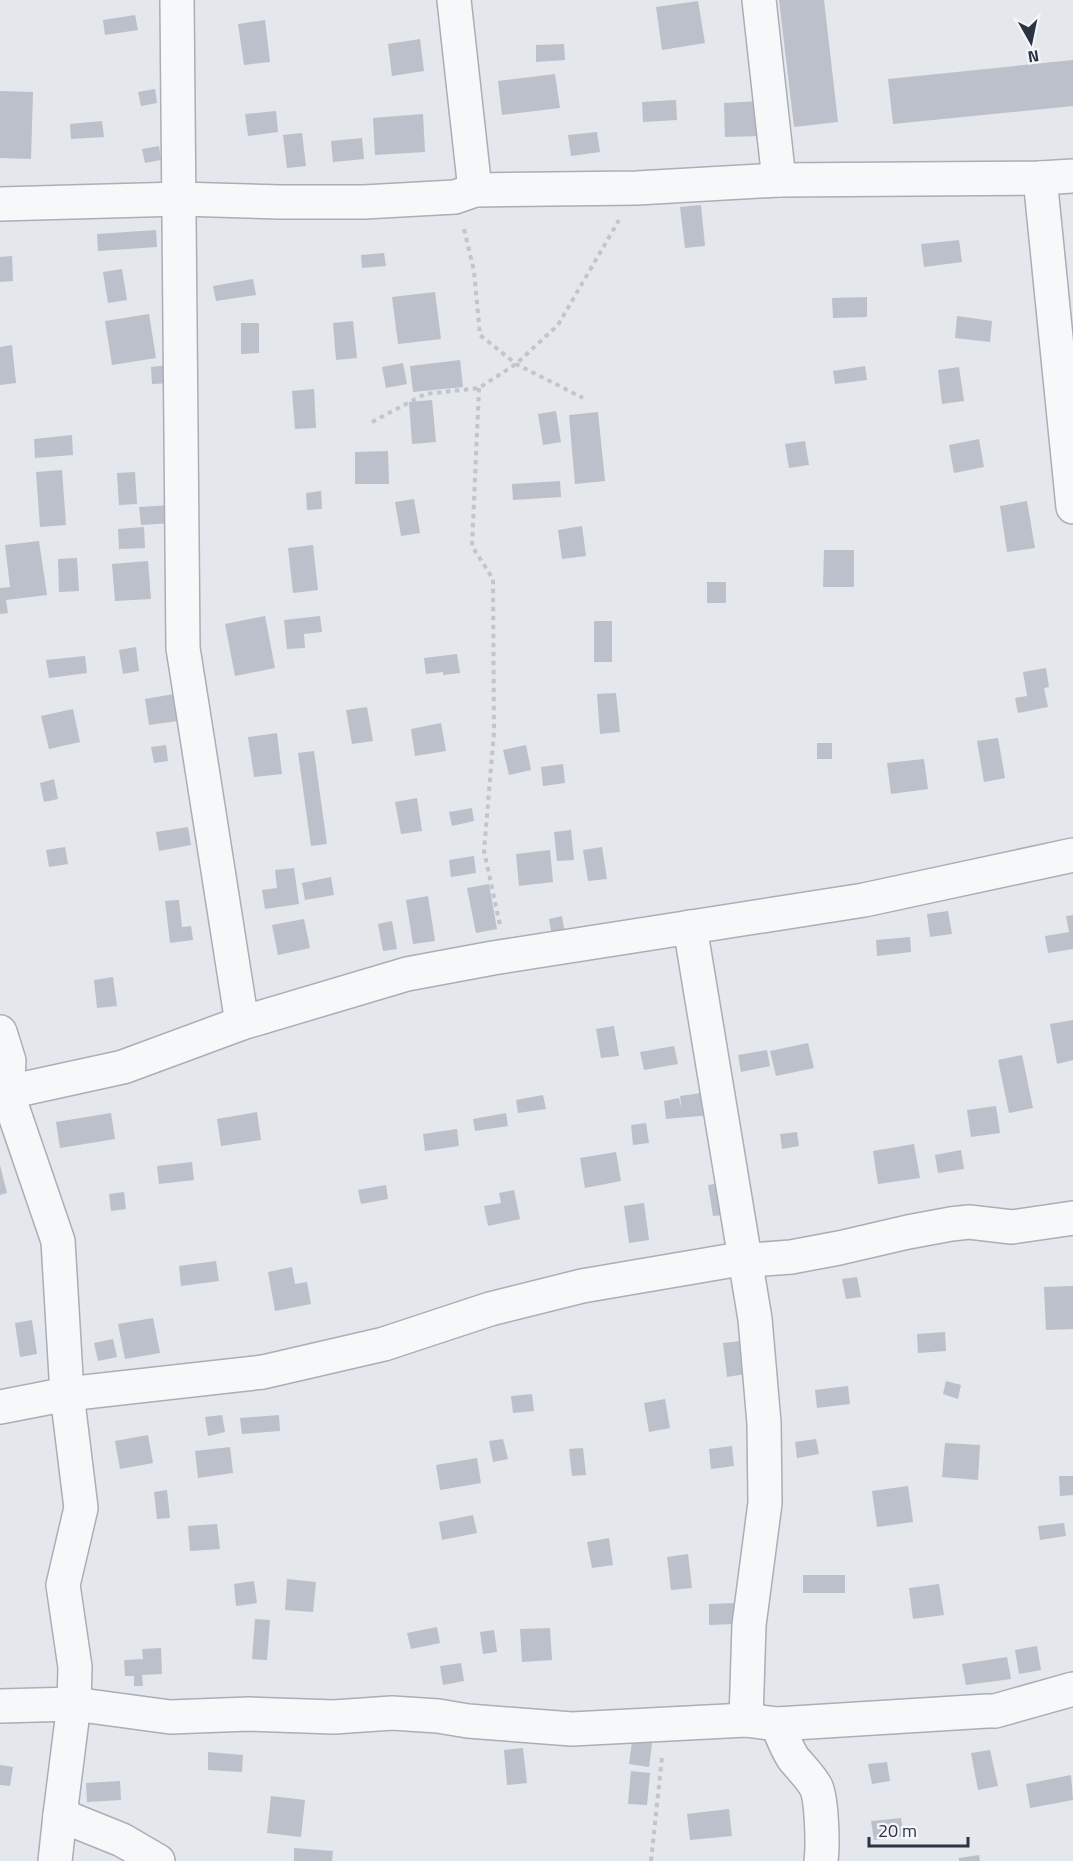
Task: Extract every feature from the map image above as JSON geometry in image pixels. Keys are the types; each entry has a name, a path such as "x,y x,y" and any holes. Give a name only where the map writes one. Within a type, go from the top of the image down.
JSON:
{"street":[{"path":"177,0 183,648 242,1023"},
{"path":"454,0 465,193"},
{"path":"759,0 779,180"},
{"path":"0,204 180,199 343,202 465,193 637,188 779,180 1073,176"},
{"path":"1040,178 1073,507"},
{"path":"4,1093 123,1067 242,1023 407,974 493,958 864,900 1073,855"},
{"path":"690,927 755,1319 764,1423 765,1503 749,1625 762,1722 783,1741 817,1790 821,1821 821,1861"},
{"path":"0,1032 9,1061 4,1093 58,1240 67,1394 81,1508 63,1585 75,1667 74,1704 55,1861"},
{"path":"0,1407 67,1394 263,1372 384,1344 490,1309 582,1286 746,1258 752,1260 791,1257 951,1224 969,1222 1012,1227 1073,1218"},
{"path":"0,1706 74,1704 171,1717 249,1714 334,1717 392,1713 572,1730 666,1723 762,1722 995,1711 1073,1689"},
{"path":"60,1815 122,1840 158,1861"}],"path":[{"path":"372,422 425,394 479,388 516,364 558,325 637,188"},
{"path":"465,193 467,238 474,271 480,335 516,364 583,398"},
{"path":"479,388 472,546 493,579 494,732 484,851 504,944 493,958"},
{"path":"651,1861 666,1723"}],"building":[{"path":"779,0 824,0 838,122 794,127"},
{"path":"698,1 705,43 662,50 656,7"},
{"path":"135,15 138,30 105,35 103,20"},
{"path":"265,20 270,62 244,65 238,24"},
{"path":"420,39 424,71 392,76 388,44"},
{"path":"564,44 565,60 536,62 536,45"},
{"path":"1073,60 1073,106 893,124 888,79"},
{"path":"555,74 560,108 502,115 498,81"},
{"path":"155,89 157,103 141,106 138,92"},
{"path":"0,91 33,92 31,159 0,158"},
{"path":"676,100 677,120 643,122 642,102"},
{"path":"760,101 761,136 725,137 724,103"},
{"path":"276,111 278,132 248,136 245,114"},
{"path":"423,114 425,152 375,155 373,118"},
{"path":"102,121 104,137 71,139 70,124"},
{"path":"597,132 600,152 571,156 568,135"},
{"path":"302,133 306,166 287,168 283,135"},
{"path":"362,138 364,159 333,162 331,141"},
{"path":"159,146 161,160 145,163 142,149"},
{"path":"701,205 705,246 685,248 680,207"},
{"path":"156,230 157,247 98,251 97,234"},
{"path":"959,240 962,262 924,267 921,244"},
{"path":"384,253 386,266 362,268 361,255"},
{"path":"12,256 13,281 0,282 0,257"},
{"path":"122,269 127,300 108,303 103,272"},
{"path":"253,279 256,295 216,301 213,286"},
{"path":"435,292 441,339 398,344 392,297"},
{"path":"867,297 867,317 833,318 832,298"},
{"path":"149,314 156,358 112,365 105,321"},
{"path":"957,316 992,321 990,342 955,338"},
{"path":"353,321 357,358 336,360 333,323"},
{"path":"241,323 259,323 259,353 241,354"},
{"path":"12,345 16,383 0,385 0,347"},
{"path":"460,360 463,387 413,392 410,366"},
{"path":"403,363 407,384 386,388 382,367"},
{"path":"169,365 171,383 152,384 151,367"},
{"path":"865,366 867,380 835,384 833,371"},
{"path":"959,367 964,401 942,404 938,370"},
{"path":"314,389 316,428 295,429 292,391"},
{"path":"432,400 436,442 412,444 409,402"},
{"path":"556,411 561,442 543,445 538,414"},
{"path":"598,412 605,481 575,484 569,415"},
{"path":"72,435 73,455 35,458 34,439"},
{"path":"979,439 984,467 954,473 949,445"},
{"path":"805,441 809,465 789,468 785,444"},
{"path":"388,451 389,484 355,484 355,452"},
{"path":"62,470 66,525 40,527 36,472"},
{"path":"135,472 137,504 119,505 117,473"},
{"path":"560,481 561,497 513,500 512,484"},
{"path":"321,491 322,509 307,510 306,493"},
{"path":"414,499 420,533 401,536 395,502"},
{"path":"1027,501 1035,548 1007,552 1000,506"},
{"path":"172,505 173,523 141,525 139,507"},
{"path":"582,526 586,556 562,559 558,530"},
{"path":"144,527 145,548 119,549 118,529"},
{"path":"39,541 47,595 6,600 8,613 0,614 0,588 10,587 5,545"},
{"path":"313,545 318,590 293,593 288,548"},
{"path":"824,550 854,550 854,587 823,587"},
{"path":"77,558 79,591 59,592 58,559"},
{"path":"148,561 151,599 115,601 112,564"},
{"path":"707,582 726,582 726,603 707,603"},
{"path":"265,616 275,668 235,676 225,624"},
{"path":"320,616 322,632 304,634 305,648 287,649 284,620"},
{"path":"594,621 612,621 612,662 594,662"},
{"path":"136,647 139,671 123,674 119,650"},
{"path":"457,654 460,673 426,674 424,658"},
{"path":"85,656 87,673 49,678 46,660"},
{"path":"1046,668 1049,687 1044,688 1048,707 1018,713 1015,698 1027,696 1023,672"},
{"path":"180,693 185,720 149,725 145,699"},
{"path":"616,693 620,732 600,734 597,694"},
{"path":"367,707 373,741 352,744 346,710"},
{"path":"73,709 80,742 49,749 41,716"},
{"path":"441,723 446,751 415,756 411,729"},
{"path":"277,733 282,774 254,777 248,737"},
{"path":"998,738 1005,778 984,782 977,741"},
{"path":"817,743 832,743 832,759 817,759"},
{"path":"166,745 168,761 154,763 151,747"},
{"path":"526,745 531,770 509,775 503,750"},
{"path":"314,751 327,844 311,846 298,753"},
{"path":"924,759 928,789 891,794 887,763"},
{"path":"563,764 565,783 543,786 541,767"},
{"path":"54,779 58,799 44,802 40,783"},
{"path":"417,798 422,831 401,834 395,802"},
{"path":"472,808 474,821 452,826 449,812"},
{"path":"188,827 191,845 159,851 156,832"},
{"path":"571,830 574,860 557,861 554,832"},
{"path":"65,847 68,864 49,867 46,850"},
{"path":"602,847 607,879 588,881 583,850"},
{"path":"550,850 553,882 519,886 516,854"},
{"path":"474,856 476,873 451,877 449,860"},
{"path":"294,868 299,904 265,909 262,890 277,888 275,870"},
{"path":"331,877 334,895 305,900 302,883"},
{"path":"489,884 497,929 476,933 467,888"},
{"path":"428,896 435,941 413,944 406,900"},
{"path":"179,900 182,927 191,926 193,940 170,943 165,901"},
{"path":"948,911 952,934 930,937 927,914"},
{"path":"1073,915 1073,949 1048,953 1045,936 1069,932 1066,916"},
{"path":"562,916 565,934 552,936 549,919"},
{"path":"304,919 310,948 278,955 272,925"},
{"path":"392,921 397,949 383,951 378,924"},
{"path":"910,937 911,952 877,956 876,940"},
{"path":"113,977 117,1006 97,1008 94,980"},
{"path":"1073,1020 1073,1060 1057,1064 1050,1024"},
{"path":"614,1026 619,1056 601,1058 596,1029"},
{"path":"808,1043 814,1068 776,1076 770,1051"},
{"path":"674,1046 678,1064 644,1070 640,1052"},
{"path":"767,1050 770,1066 741,1072 738,1055"},
{"path":"1022,1055 1033,1108 1009,1113 998,1060"},
{"path":"708,1092 711,1115 666,1119 664,1101 679,1098 682,1110 680,1096"},
{"path":"543,1095 546,1109 518,1113 516,1100"},
{"path":"996,1106 1000,1133 971,1137 967,1110"},
{"path":"257,1112 261,1140 221,1146 217,1119"},
{"path":"111,1113 115,1139 60,1148 56,1122"},
{"path":"506,1113 508,1126 475,1131 473,1119"},
{"path":"646,1123 649,1143 633,1145 631,1125"},
{"path":"457,1129 459,1146 425,1151 423,1134"},
{"path":"797,1132 799,1146 782,1149 780,1134"},
{"path":"914,1144 920,1178 878,1184 873,1151"},
{"path":"961,1150 964,1169 938,1173 935,1155"},
{"path":"616,1152 621,1181 585,1188 580,1158"},
{"path":"192,1162 194,1180 159,1184 157,1166"},
{"path":"0,1165 7,1193 0,1195"},
{"path":"727,1182 732,1214 713,1216 708,1185"},
{"path":"386,1185 388,1199 361,1204 358,1190"},
{"path":"514,1190 520,1219 488,1226 484,1206 501,1203 499,1193"},
{"path":"124,1192 126,1209 111,1211 109,1194"},
{"path":"644,1203 649,1240 629,1243 624,1206"},
{"path":"216,1261 219,1281 181,1286 179,1266"},
{"path":"292,1267 295,1284 307,1282 311,1304 275,1311 268,1272"},
{"path":"857,1277 861,1297 846,1299 842,1279"},
{"path":"1073,1286 1073,1329 1046,1330 1044,1287"},
{"path":"153,1318 160,1353 125,1359 118,1324"},
{"path":"32,1320 37,1354 20,1357 15,1323"},
{"path":"945,1332 946,1351 918,1353 917,1334"},
{"path":"113,1339 117,1357 98,1361 94,1343"},
{"path":"741,1341 745,1374 727,1377 723,1343"},
{"path":"946,1381 961,1385 958,1399 943,1394"},
{"path":"848,1386 850,1404 817,1408 815,1390"},
{"path":"532,1394 534,1411 513,1413 511,1396"},
{"path":"665,1399 670,1428 649,1432 644,1403"},
{"path":"222,1415 225,1432 208,1436 205,1417"},
{"path":"279,1415 280,1431 242,1434 240,1418"},
{"path":"148,1435 153,1463 120,1469 115,1441"},
{"path":"503,1439 508,1459 493,1462 489,1441"},
{"path":"816,1439 819,1454 797,1458 795,1442"},
{"path":"945,1443 980,1445 978,1480 942,1477"},
{"path":"732,1446 734,1466 711,1469 709,1449"},
{"path":"230,1447 233,1473 198,1478 195,1451"},
{"path":"583,1448 586,1475 572,1476 569,1449"},
{"path":"477,1458 481,1483 440,1490 436,1465"},
{"path":"1059,1476 1073,1476 1073,1495 1060,1496"},
{"path":"908,1486 913,1522 877,1527 872,1491"},
{"path":"167,1490 170,1518 157,1519 154,1492"},
{"path":"473,1515 477,1533 442,1540 439,1522"},
{"path":"1064,1523 1066,1536 1040,1540 1038,1526"},
{"path":"217,1524 220,1549 190,1551 188,1526"},
{"path":"609,1538 613,1565 592,1568 587,1542"},
{"path":"688,1554 692,1588 671,1590 667,1557"},
{"path":"803,1575 845,1575 845,1593 803,1593"},
{"path":"287,1579 316,1582 313,1612 285,1610"},
{"path":"254,1581 257,1603 236,1606 234,1584"},
{"path":"939,1584 944,1615 913,1619 909,1588"},
{"path":"734,1603 734,1624 709,1625 709,1604"},
{"path":"255,1619 270,1620 267,1660 252,1659"},
{"path":"437,1627 440,1643 411,1649 407,1633"},
{"path":"550,1628 552,1660 522,1662 520,1629"},
{"path":"494,1630 497,1652 483,1654 480,1632"},
{"path":"1037,1646 1041,1670 1019,1674 1015,1650"},
{"path":"161,1648 162,1674 142,1675 143,1686 134,1686 134,1676 125,1676 124,1660 143,1659 142,1649"},
{"path":"1007,1657 1011,1679 966,1685 962,1664"},
{"path":"461,1663 464,1681 443,1685 440,1666"},
{"path":"632,1741 652,1743 649,1767 629,1764"},
{"path":"523,1748 527,1783 507,1785 504,1750"},
{"path":"990,1750 998,1786 978,1790 971,1753"},
{"path":"208,1752 243,1755 242,1772 208,1770"},
{"path":"887,1762 890,1781 872,1784 868,1764"},
{"path":"0,1765 13,1767 10,1786 0,1785"},
{"path":"631,1771 650,1773 647,1805 628,1804"},
{"path":"1071,1775 1073,1800 1030,1808 1026,1784"},
{"path":"120,1781 121,1800 87,1802 86,1783"},
{"path":"271,1796 305,1800 301,1837 267,1833"},
{"path":"729,1809 732,1836 690,1840 687,1814"},
{"path":"901,1818 904,1836 874,1840 871,1821"},
{"path":"294,1848 333,1851 332,1861 294,1861"},
{"path":"979,1855 980,1861 959,1861 959,1858"}]}
